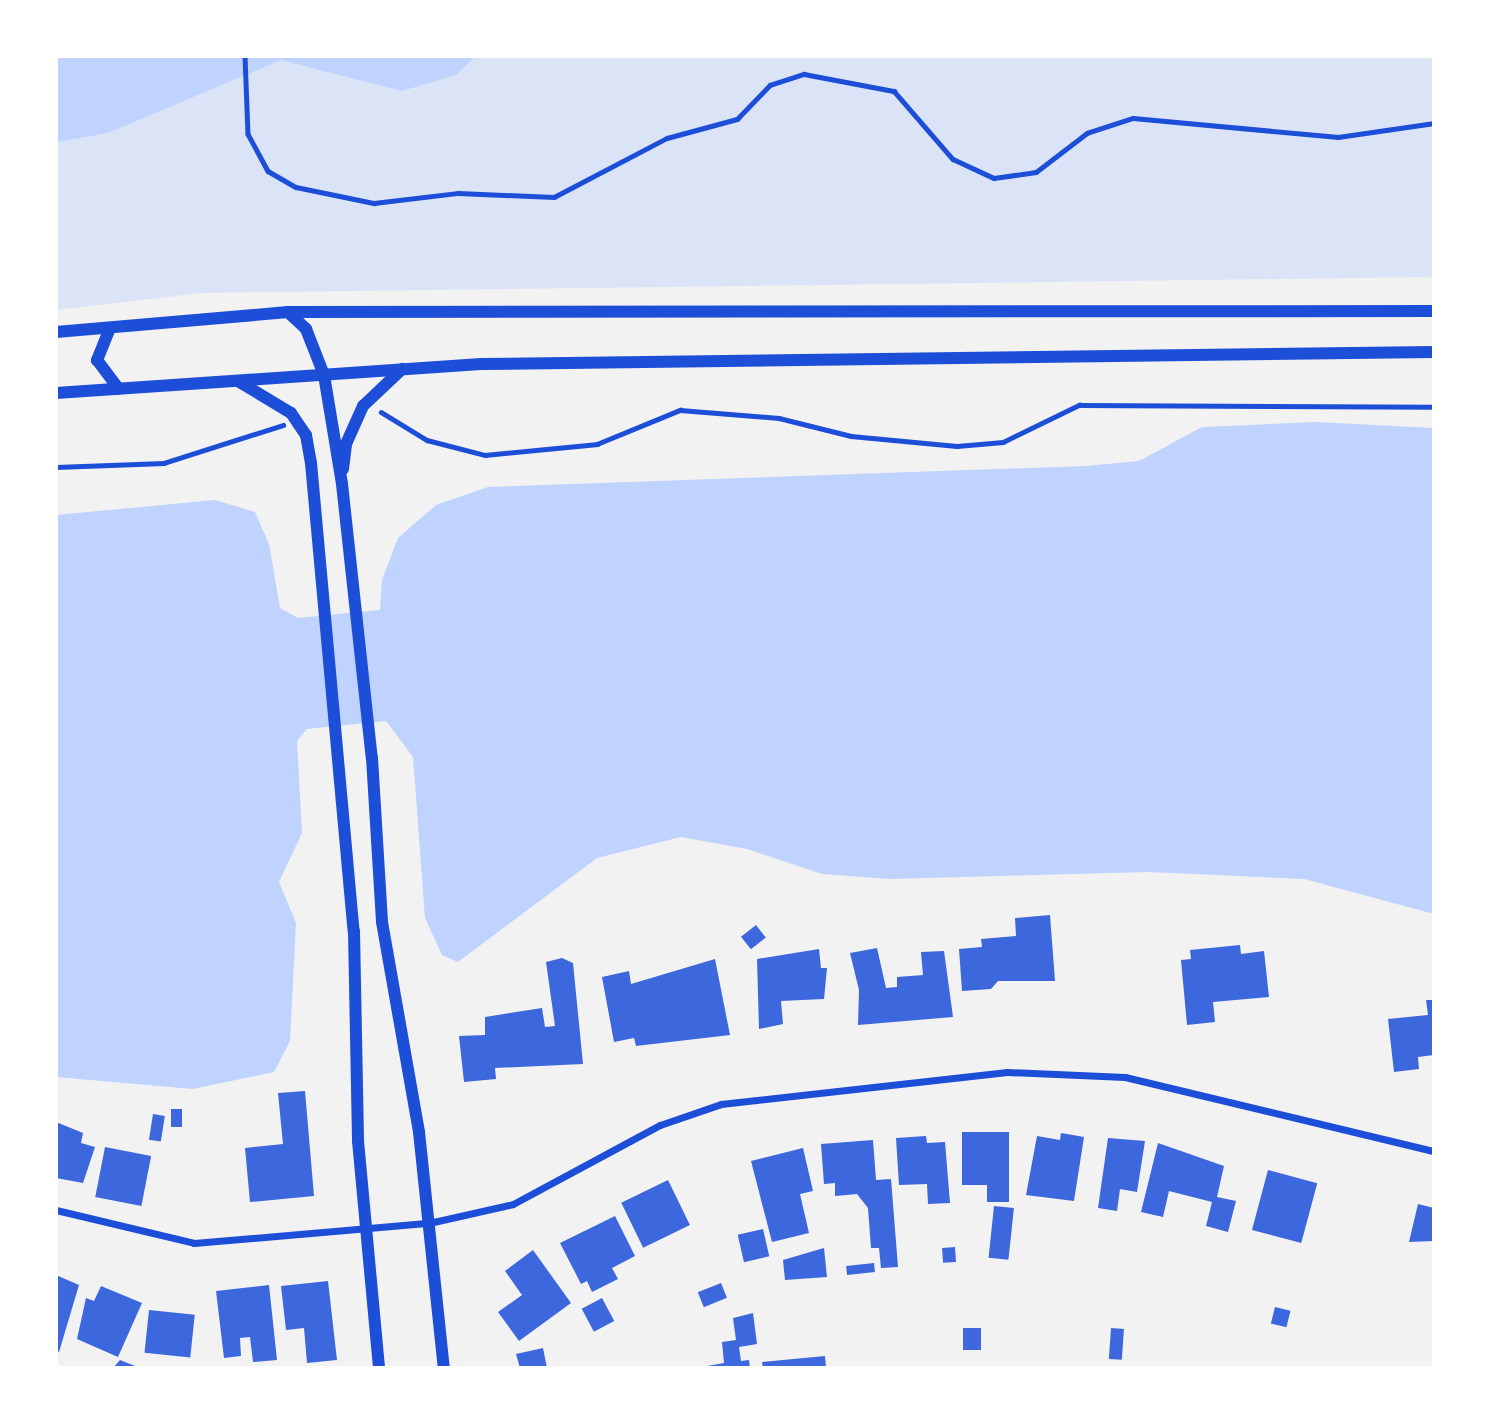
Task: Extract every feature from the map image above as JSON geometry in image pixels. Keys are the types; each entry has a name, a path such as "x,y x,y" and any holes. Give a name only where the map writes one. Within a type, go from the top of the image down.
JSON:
{"street":[{"path":"56,332 288,312 1434,311"},
{"path":"288,312 306,329 324,375 342,484 372,758 388,974 429,1223 444,1368"},
{"path":"110,328 97,360 119,389"},
{"path":"56,393 402,369 1434,352"},
{"path":"342,484 346,444 360,412 402,369"},
{"path":"238,381 297,422 311,463 355,931 365,1230 379,1368"},
{"path":"56,1210 194,1243 429,1223 513,1204 660,1125 721,1104 1007,1072 1125,1077 1434,1151"}],"path":[{"path":"245,56 248,134 268,171 296,187 374,203 458,193 554,197 667,138 737,119 770,85 804,74 894,91 953,159 994,178 1036,172 1087,133 1133,118 1338,137 1434,123"},
{"path":"360,412 388,414 427,440 485,455 584,447 680,410 779,418 851,436 957,446 1003,442 1079,405 1434,407"},
{"path":"56,467 164,463 297,422"}],"shaded area":[{"path":"56,56 1434,56 1434,277 202,293 56,310"}],"water":[{"path":"56,56 476,56 456,75 402,91 281,60 108,133 56,142"},
{"path":"1315,422 1434,428 1434,914 1304,879 1149,872 890,879 822,874 747,849 681,837 597,858 458,962 442,955 425,918 413,757 386,721 307,729 297,741 302,833 279,882 296,923 290,1041 274,1072 193,1089 56,1077 56,515 215,500 255,512 269,544 280,608 298,618 380,610 382,580 398,538 436,505 488,487 1085,466 1139,461 1202,427"}],"building":[{"path":"1050,915 1055,981 998,981 991,989 962,991 959,949 982,947 981,939 1016,936 1015,918"},
{"path":"756,925 766,938 751,949 741,937"},
{"path":"1240,945 1241,954 1264,951 1269,997 1213,1002 1215,1022 1187,1025 1181,960 1191,959 1190,950"},
{"path":"877,948 886,988 897,987 897,977 923,975 921,952 944,951 953,1017 858,1025 859,990 850,953"},
{"path":"819,949 821,968 827,968 824,999 781,1001 783,1024 759,1029 757,959"},
{"path":"562,958 573,963 583,1064 495,1068 496,1079 464,1082 459,1036 485,1035 485,1017 542,1008 545,1027 555,1026 546,962"},
{"path":"715,959 730,1035 636,1046 634,1038 614,1042 602,977 629,971 631,984"},
{"path":"1426,1000 1434,1000 1434,1055 1418,1057 1419,1069 1394,1072 1388,1019 1428,1015"},
{"path":"305,1091 314,1196 250,1202 245,1148 283,1144 278,1093"},
{"path":"171,1109 182,1109 182,1127 171,1127"},
{"path":"153,1114 165,1116 161,1142 149,1140"},
{"path":"56,1122 83,1133 81,1143 95,1147 83,1183 56,1178"},
{"path":"962,1132 1009,1132 1009,1202 987,1202 987,1185 962,1185"},
{"path":"1061,1133 1084,1137 1074,1201 1026,1195 1037,1136 1060,1140"},
{"path":"926,1136 927,1143 945,1142 950,1203 928,1204 927,1184 899,1185 896,1138"},
{"path":"1108,1138 1145,1141 1137,1192 1120,1189 1117,1211 1098,1208"},
{"path":"873,1140 876,1180 891,1179 898,1267 881,1268 879,1248 871,1248 868,1208 857,1194 835,1196 835,1183 824,1184 821,1144"},
{"path":"1158,1143 1224,1166 1217,1197 1236,1201 1228,1232 1206,1226 1212,1202 1169,1191 1163,1217 1141,1212"},
{"path":"105,1147 151,1156 141,1206 95,1197"},
{"path":"803,1148 813,1191 800,1194 809,1233 772,1242 751,1161"},
{"path":"1268,1170 1317,1183 1301,1243 1252,1230"},
{"path":"668,1180 690,1225 643,1248 621,1203"},
{"path":"1418,1204 1434,1208 1434,1241 1409,1242"},
{"path":"994,1206 1014,1208 1008,1260 989,1258"},
{"path":"615,1216 635,1256 612,1268 618,1279 592,1292 587,1281 581,1284 560,1243"},
{"path":"763,1229 769,1256 744,1262 738,1235"},
{"path":"955,1247 956,1262 943,1263 942,1248"},
{"path":"824,1248 827,1277 785,1280 783,1260"},
{"path":"533,1250 571,1303 519,1341 498,1312 522,1295 505,1271"},
{"path":"874,1263 875,1272 847,1275 846,1266"},
{"path":"56,1275 79,1285 59,1352 56,1350"},
{"path":"328,1281 337,1360 307,1363 304,1328 286,1330 281,1286"},
{"path":"721,1283 727,1298 704,1307 698,1292"},
{"path":"269,1285 277,1360 253,1362 250,1337 240,1338 241,1356 224,1358 216,1291"},
{"path":"101,1286 142,1303 118,1357 77,1339 86,1298 94,1301"},
{"path":"602,1298 614,1321 594,1332 582,1309"},
{"path":"1275,1307 1291,1311 1286,1327 1271,1323"},
{"path":"149,1310 195,1315 190,1358 145,1353"},
{"path":"753,1313 757,1344 739,1347 741,1361 749,1360 750,1368 696,1368 724,1363 722,1342 736,1340 733,1318"},
{"path":"963,1328 981,1328 981,1350 963,1350"},
{"path":"1111,1328 1124,1329 1122,1360 1109,1359"},
{"path":"543,1348 547,1368 520,1368 516,1354"},
{"path":"825,1356 826,1368 763,1368 762,1362"},
{"path":"120,1360 140,1368 113,1368"}]}
